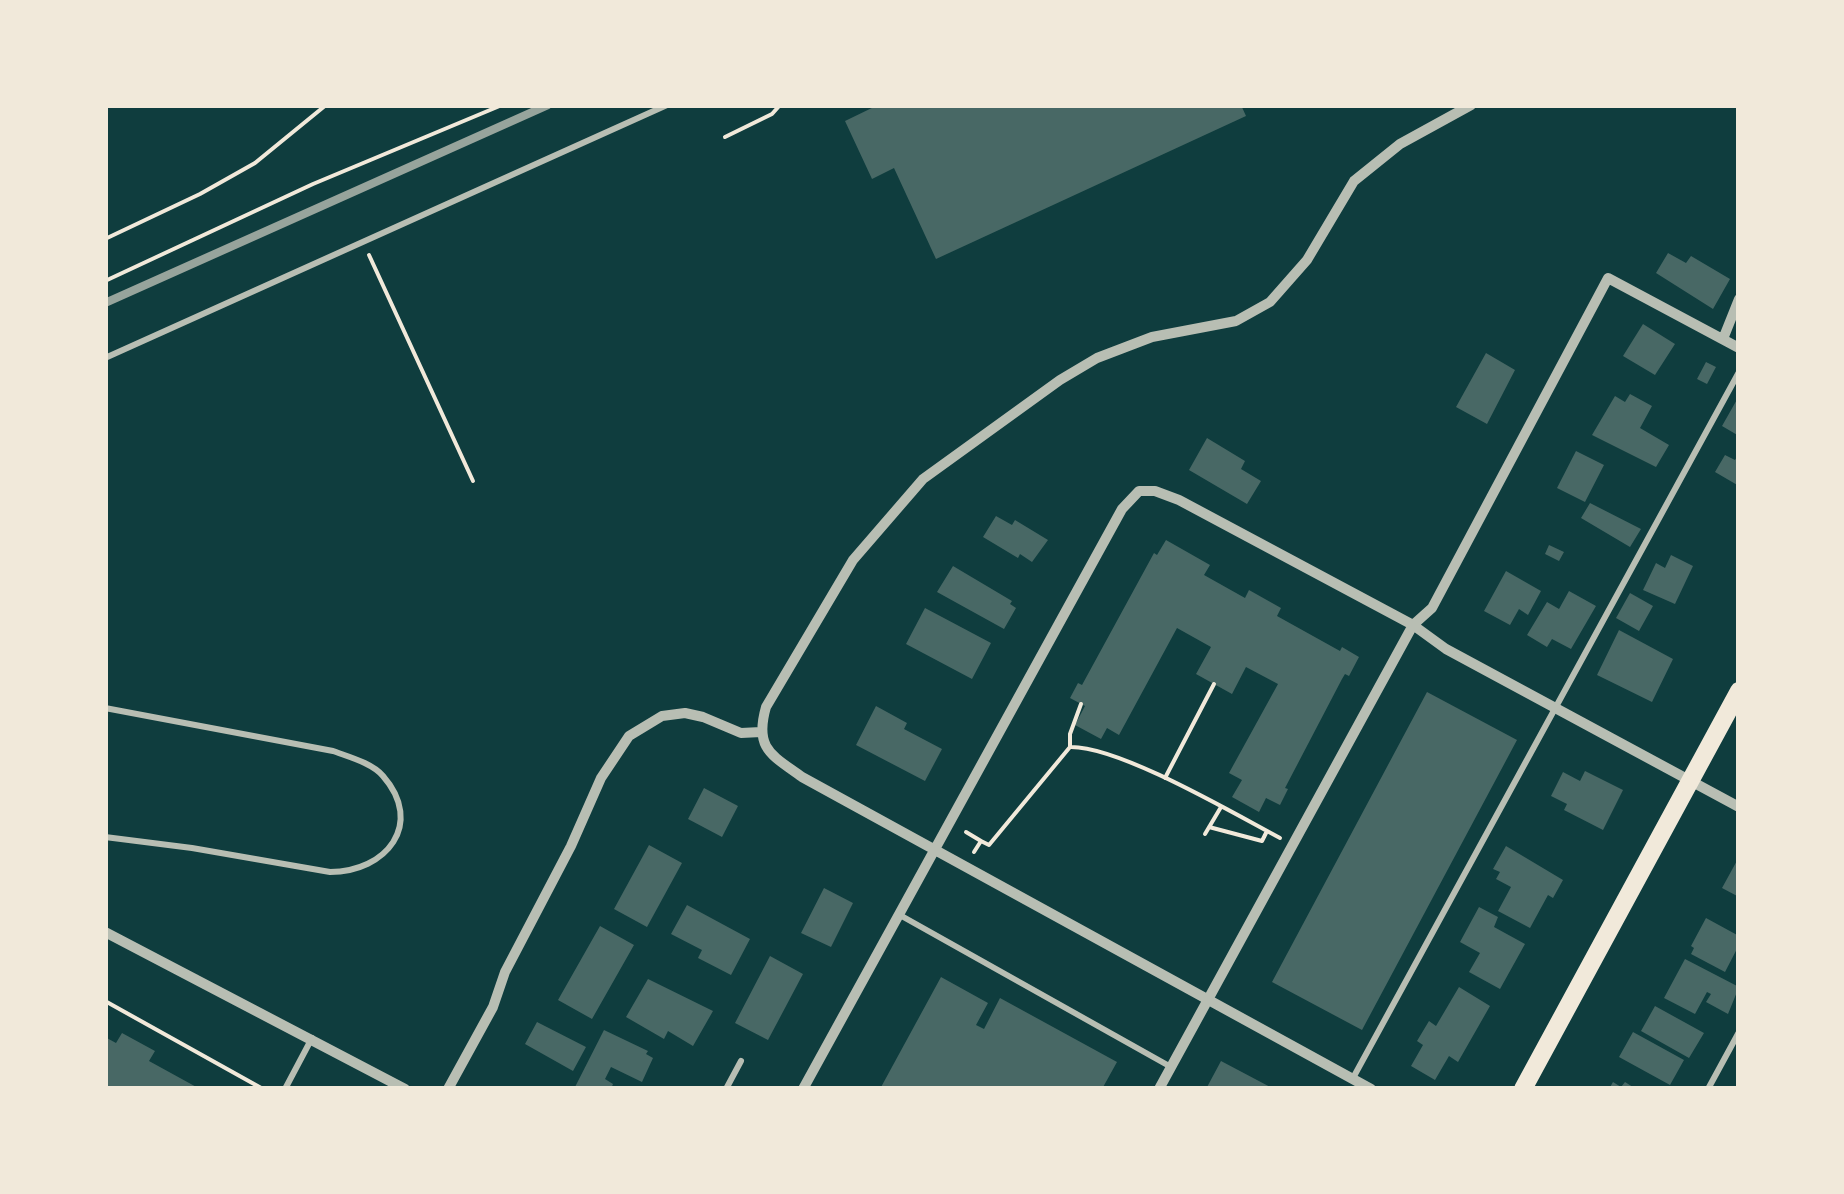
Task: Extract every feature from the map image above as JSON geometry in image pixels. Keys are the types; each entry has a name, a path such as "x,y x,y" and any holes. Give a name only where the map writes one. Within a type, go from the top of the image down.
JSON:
{"main road":[{"path":"1523,1089 1739,691"}],"street":[{"path":"1371,1089 802,777 766,750 761,732 766,708 853,560 924,479 1060,380 1097,358 1152,336 1236,321 1270,302 1308,260 1354,181 1400,144 1471,105"},
{"path":"1158,1089 1414,625 1432,608 1608,278 1739,348"},
{"path":"1723,339 1739,299"},
{"path":"803,1089 1122,509 1139,491 1156,491 1179,500 1414,625 1446,650 1739,807"},
{"path":"448,1089 493,1007 505,972 616,751 646,723 662,716 685,714 741,733 761,732"},
{"path":"105,932 405,1089"}],"lane":[{"path":"105,358 667,105"},
{"path":"1352,1079 1739,372"},
{"path":"105,708 333,751 362,762 382,774 394,793 400,826 389,851 372,865 350,872 105,838"},
{"path":"898,914 1171,1067"},
{"path":"1708,1089 1739,1032"},
{"path":"285,1089 312,1038"},
{"path":"726,1089 741,1060"}],"path":[{"path":"105,238 255,164 326,105"},
{"path":"105,281 313,184 502,105"},
{"path":"725,138 772,114 780,105"},
{"path":"362,242 473,481"},
{"path":"1164,778 1214,684"},
{"path":"948,822 989,844 1070,747 1070,734 1081,704"},
{"path":"1070,747 1116,758 1164,778 1267,832 1262,841 1209,827"},
{"path":"1205,834 1220,807"},
{"path":"966,869 981,841"},
{"path":"105,1001 263,1089"}],"building":[{"path":"878,105 1241,105 1246,116 936,259 894,168 872,179 845,121"},
{"path":"1668,253 1686,263 1691,256 1730,279 1713,309 1656,273"},
{"path":"1643,324 1675,344 1655,375 1623,356"},
{"path":"1486,353 1515,370 1487,424 1456,407"},
{"path":"1706,362 1716,367 1707,384 1697,379"},
{"path":"1630,394 1652,406 1640,428 1669,445 1656,467 1592,435 1615,396 1625,402"},
{"path":"1739,396 1739,436 1722,426"},
{"path":"1207,438 1245,461 1241,469 1261,481 1247,504 1189,470"},
{"path":"1576,451 1604,465 1585,502 1557,488"},
{"path":"1739,454 1739,486 1715,472 1725,455 1735,460"},
{"path":"1590,503 1641,529 1630,547 1581,518"},
{"path":"996,516 1012,525 1015,520 1048,540 1032,562 983,537"},
{"path":"1166,540 1210,565 1204,575 1245,598 1249,590 1281,608 1277,616 1340,651 1342,647 1359,657 1349,676 1345,674 1342,679 1285,788 1288,789 1280,805 1266,798 1259,812 1232,797 1242,780 1229,773 1278,684 1246,667 1232,694 1196,674 1211,647 1177,628 1119,735 1107,728 1101,739 1075,725 1085,706 1070,698 1078,683 1082,685 1154,553 1157,555"},
{"path":"1549,545 1564,552 1559,561 1545,554"},
{"path":"1671,555 1693,566 1675,604 1643,590 1656,563 1665,568"},
{"path":"953,566 1012,601 1010,604 1016,608 1004,629 937,592"},
{"path":"1506,571 1541,591 1528,615 1519,609 1510,625 1484,611"},
{"path":"1569,591 1596,606 1571,649 1552,639 1547,647 1527,635 1547,602 1559,609"},
{"path":"1630,593 1653,606 1639,631 1616,618"},
{"path":"925,608 991,643 972,679 906,644"},
{"path":"1619,630 1673,659 1652,702 1597,675"},
{"path":"1427,692 1517,740 1362,1030 1272,982"},
{"path":"876,706 907,723 904,729 942,749 925,781 856,745"},
{"path":"1585,771 1623,790 1603,830 1564,810 1567,804 1551,796 1563,772 1580,781"},
{"path":"704,788 738,806 722,837 688,819"},
{"path":"649,845 682,863 647,927 614,909"},
{"path":"1506,846 1563,880 1553,898 1548,895 1530,928 1498,911 1511,887 1496,879 1500,872 1493,869"},
{"path":"1739,857 1739,897 1722,888"},
{"path":"824,888 853,903 831,947 801,933"},
{"path":"687,905 750,939 731,975 698,958 702,950 671,934"},
{"path":"1479,907 1498,917 1494,927 1525,944 1500,989 1469,972 1480,953 1460,942"},
{"path":"1706,918 1739,936 1739,945 1725,972 1691,954 1691,946"},
{"path":"600,926 634,945 592,1019 558,1000"},
{"path":"770,956 803,974 768,1040 735,1023"},
{"path":"1685,959 1739,987 1728,1014 1706,1002 1711,994 1707,992 1695,1014 1664,998"},
{"path":"941,977 988,1003 976,1025 984,1029 1000,998 1117,1062 1102,1089 880,1089"},
{"path":"648,979 713,1011 693,1046 668,1031 664,1039 626,1017"},
{"path":"1459,987 1490,1006 1458,1062 1449,1056 1435,1080 1411,1066 1423,1045 1417,1041 1429,1021 1436,1026"},
{"path":"1655,1006 1704,1033 1689,1058 1641,1031"},
{"path":"537,1022 586,1047 573,1071 525,1044"},
{"path":"604,1030 648,1051 646,1054 653,1058 642,1082 611,1067 605,1079 613,1084 611,1089 574,1089"},
{"path":"1633,1032 1684,1060 1670,1085 1619,1057"},
{"path":"122,1033 155,1051 149,1061 200,1089 105,1089 105,1037 116,1043"},
{"path":"1221,1061 1274,1089 1206,1089"},
{"path":"1613,1082 1621,1087 1625,1082 1636,1089 1609,1089"}],"railway":[{"path":"105,303 548,105"}]}
